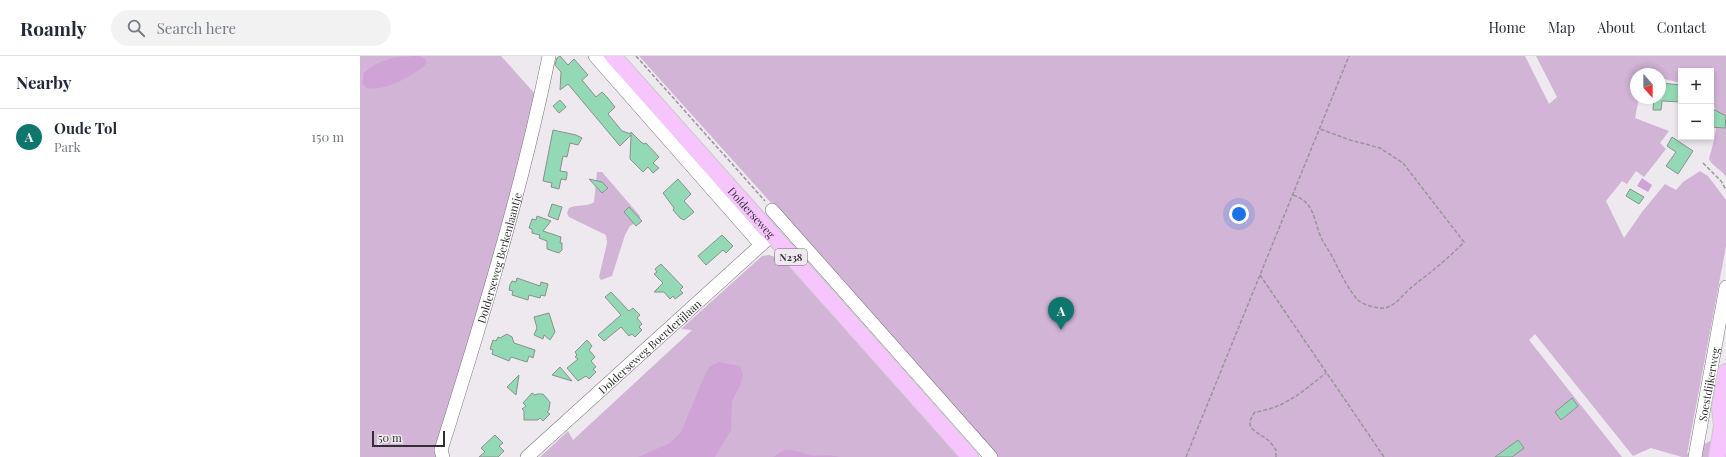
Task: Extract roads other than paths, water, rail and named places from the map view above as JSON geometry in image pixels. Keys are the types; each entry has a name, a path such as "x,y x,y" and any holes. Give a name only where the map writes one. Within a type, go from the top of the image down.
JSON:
{"main road":[{"name":"Dolderseweg","path":"613,56 766,240 970,457"},
{"name":"Soestdijkerweg","path":"1716,457 1724,423 1720,408 1726,372"}],"street":[{"name":"Dolderseweg Berkenlaantje","path":"443,457 441,450 476,338 535,125 549,56"},
{"path":"595,56 766,240"},
{"name":"Dolderseweg","path":"772,210 991,457"},
{"name":"Dolderseweg Boerderijlaan","path":"527,457 766,240"},
{"name":"Soestdijkerweg","path":"1695,457 1726,287"}],"place":[{"name":"Oude Tol","path":"1061,330"}]}
